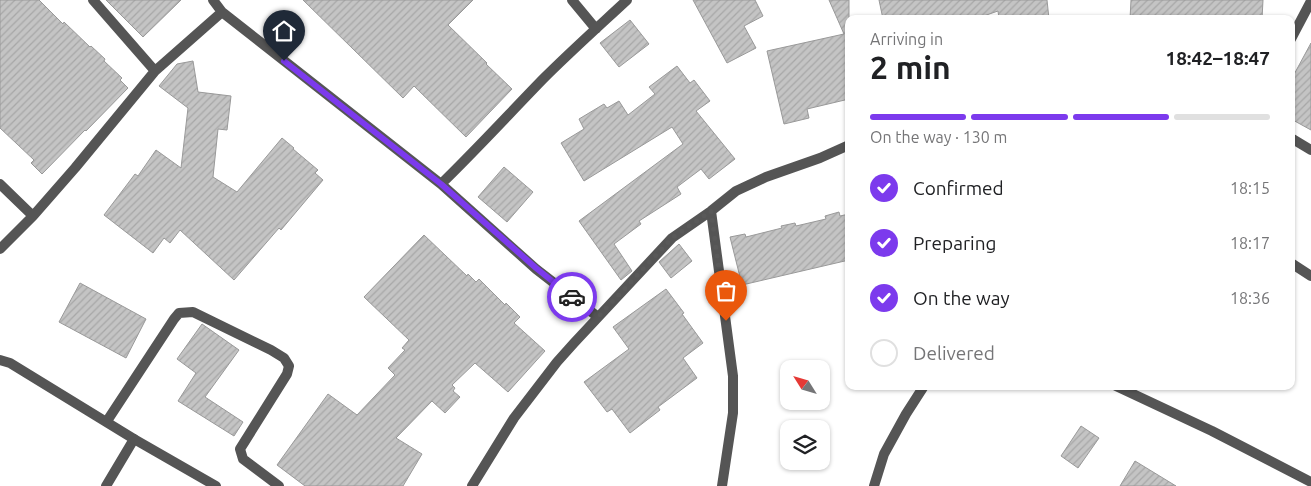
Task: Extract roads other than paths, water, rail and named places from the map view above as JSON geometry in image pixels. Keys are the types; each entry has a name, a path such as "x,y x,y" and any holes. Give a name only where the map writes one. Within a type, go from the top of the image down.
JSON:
{"street":[{"path":"93,0 155,71"},
{"path":"213,0 222,12 441,184 536,268 598,317"},
{"path":"572,0 596,29"},
{"path":"441,184 545,77 627,0"},
{"path":"1295,31 1311,1"},
{"path":"0,249 33,216 75,168 155,71 222,12"},
{"path":"1295,140 1311,150"},
{"path":"472,486 514,418 574,343 672,238 736,191 845,147"},
{"path":"0,184 33,216"},
{"path":"711,211 733,376 733,413 722,486"},
{"path":"1295,266 1311,276"},
{"path":"107,421 174,318 179,313 193,312 271,350 284,358 289,366 287,374 240,449 242,460 280,486"},
{"path":"0,360 10,363 134,439 216,486"},
{"path":"874,486 884,454 921,390"},
{"path":"1125,390 1212,431 1311,482"},
{"path":"106,486 134,439"}]}
